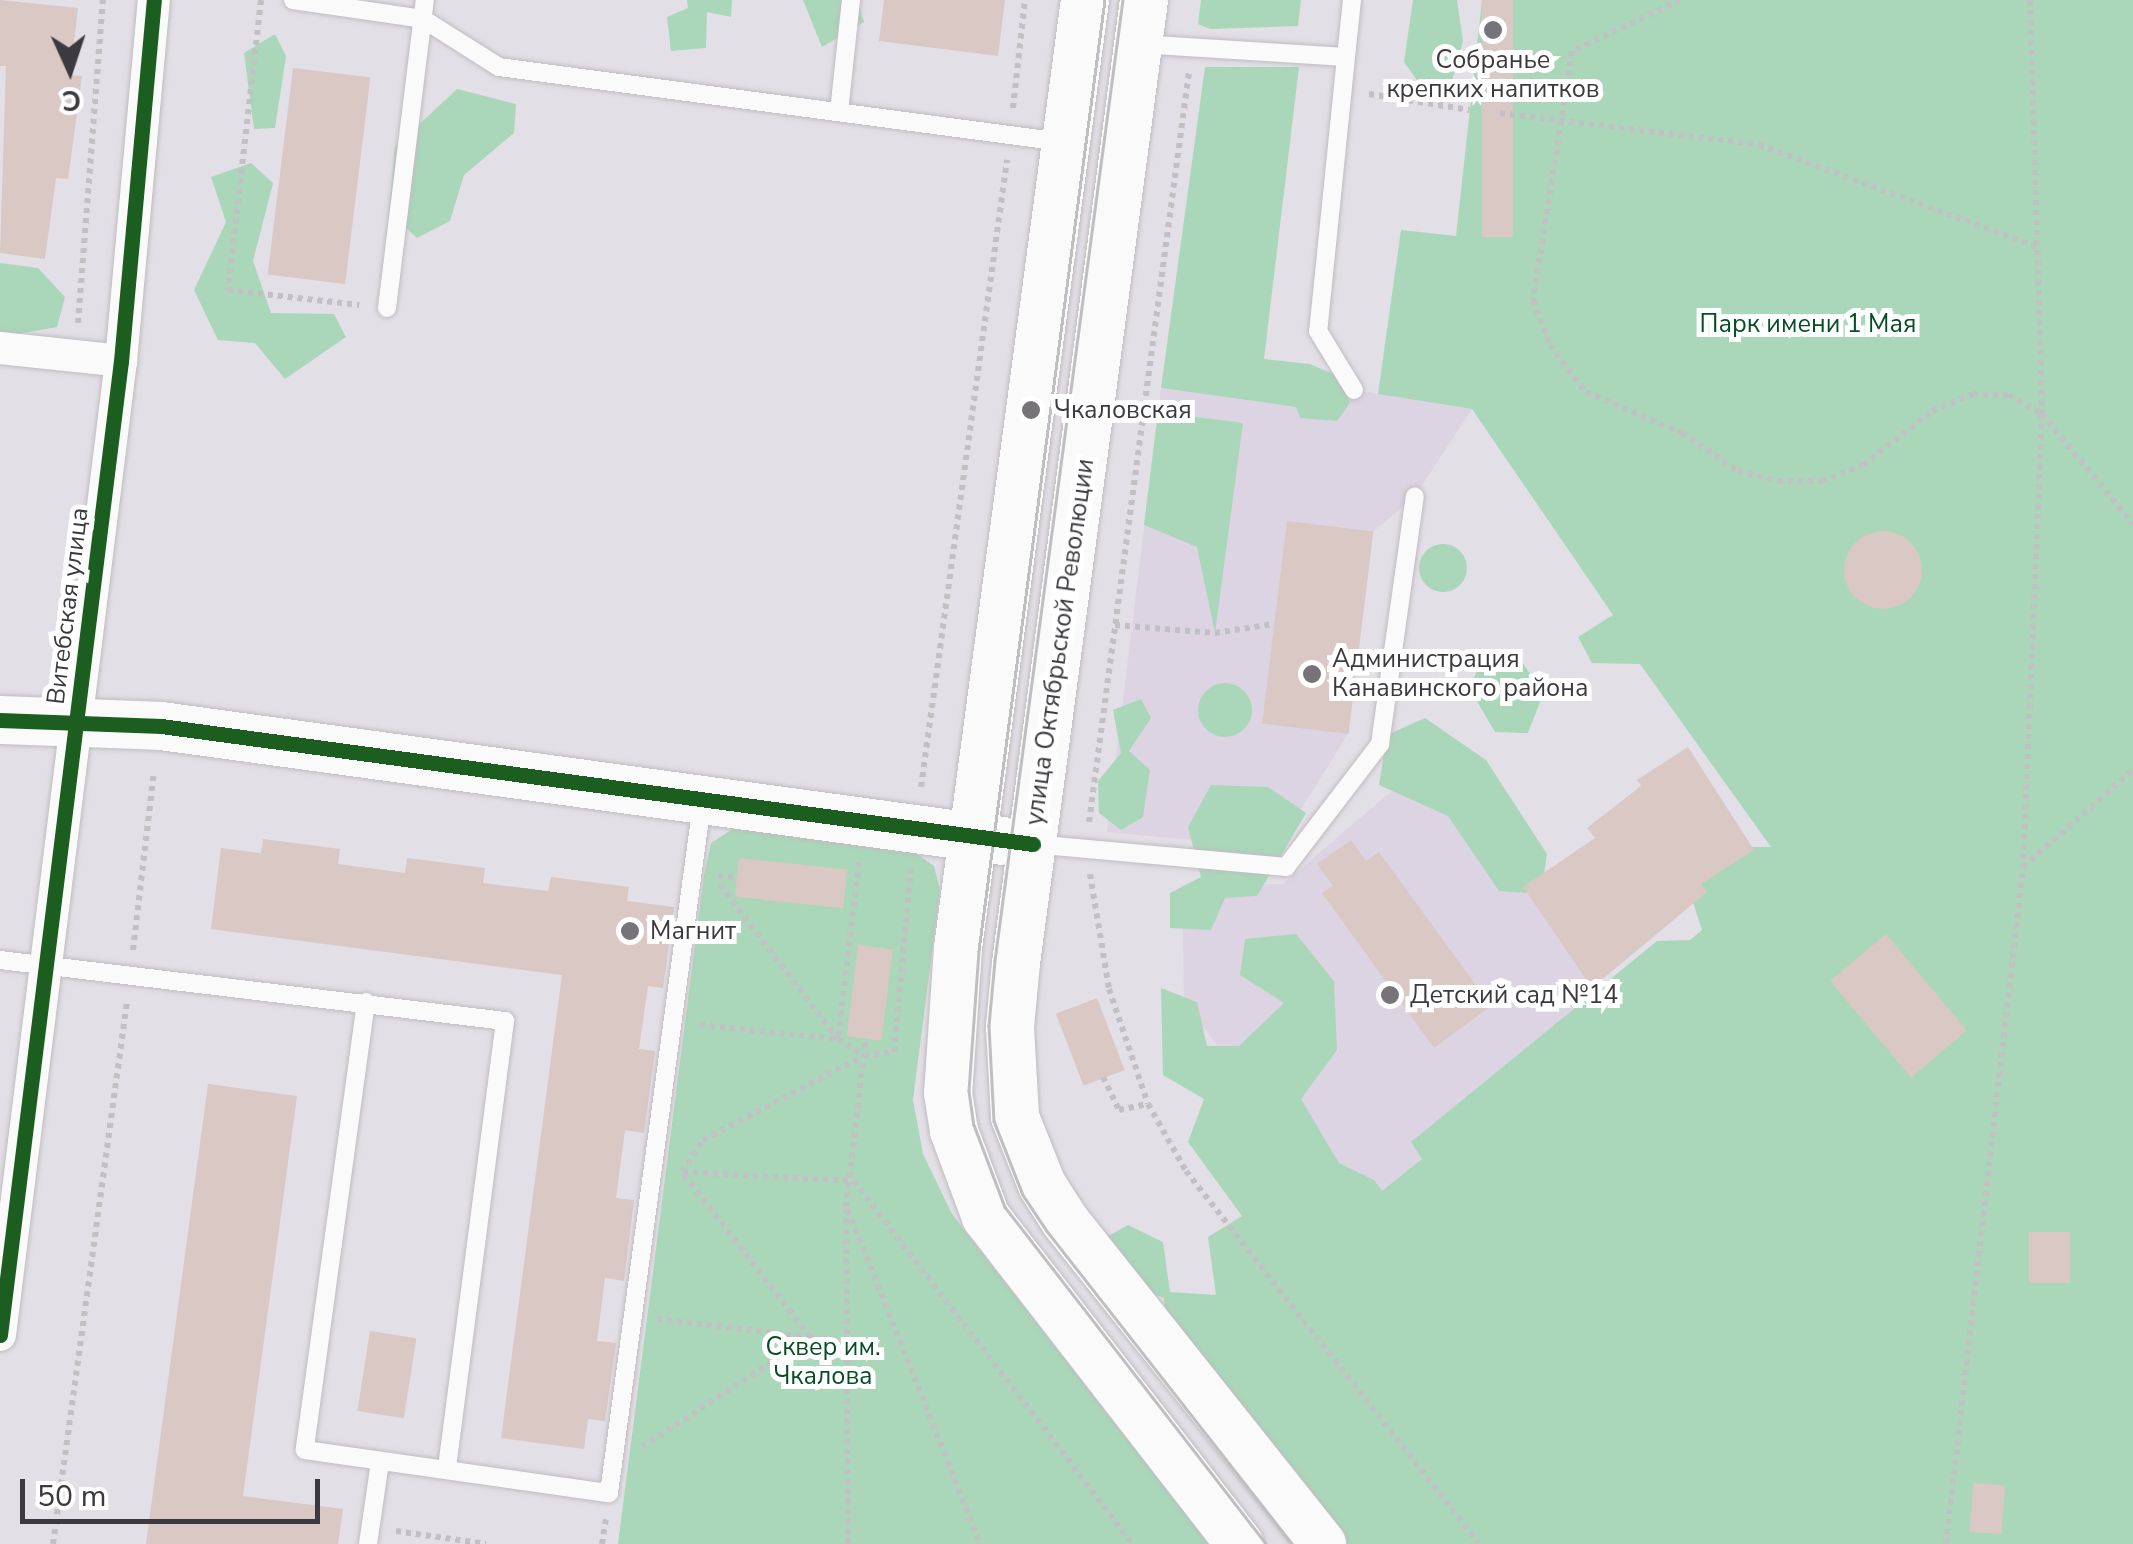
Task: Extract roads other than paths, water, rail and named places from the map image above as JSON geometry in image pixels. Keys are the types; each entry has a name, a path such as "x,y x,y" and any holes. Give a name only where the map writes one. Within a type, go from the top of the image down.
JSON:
{"main road":[{"path":"1141,22 1082,18 947,1039 954,1130 986,1218 1240,1544"},
{"name":"улица Октябрьской Революции","path":"1141,22 1032,844 1010,1027 1010,1070 1023,1144 1066,1221 1322,1544"},
{"path":"1065,142 1124,150"},
{"path":"0,720 161,726 1032,844"}],"street":[{"name":"Витебская улица","path":"0,1335 122,361 154,0"},
{"path":"0,348 122,361"}],"lane":[{"path":"293,0 424,10 498,67 1065,142"},
{"path":"838,112 852,0"},
{"path":"1352,0 1318,332 1354,390"},
{"path":"387,308 424,10"},
{"path":"1141,22 1189,47 1346,58"},
{"path":"1032,844 1286,868 1380,744 1415,496"},
{"path":"366,1002 305,1450 609,1493 702,797"},
{"path":"0,960 505,1021 446,1467"},
{"path":"369,1536 380,1462"}],"tram line":[{"path":"1105,0 979,951 969,1091 974,1125 1005,1207 1266,1544"},
{"path":"1123,0 995,961 989,1026 994,1121 1023,1195 1047,1231 1292,1544"}],"place":[{"name":"Собранье крепких напитков","path":"1493,30"},
{"name":"Чкаловская","path":"1031,410"},
{"name":"Администрация Канавинского района","path":"1312,674"},
{"name":"Магнит","path":"630,931"},
{"name":"Детский сад №14","path":"1390,995"}],"park label":[{"name":"Парк имени 1 Мая","path":"1808,324"},
{"name":"Сквер им. Чкалова","path":"823,1362"}]}
